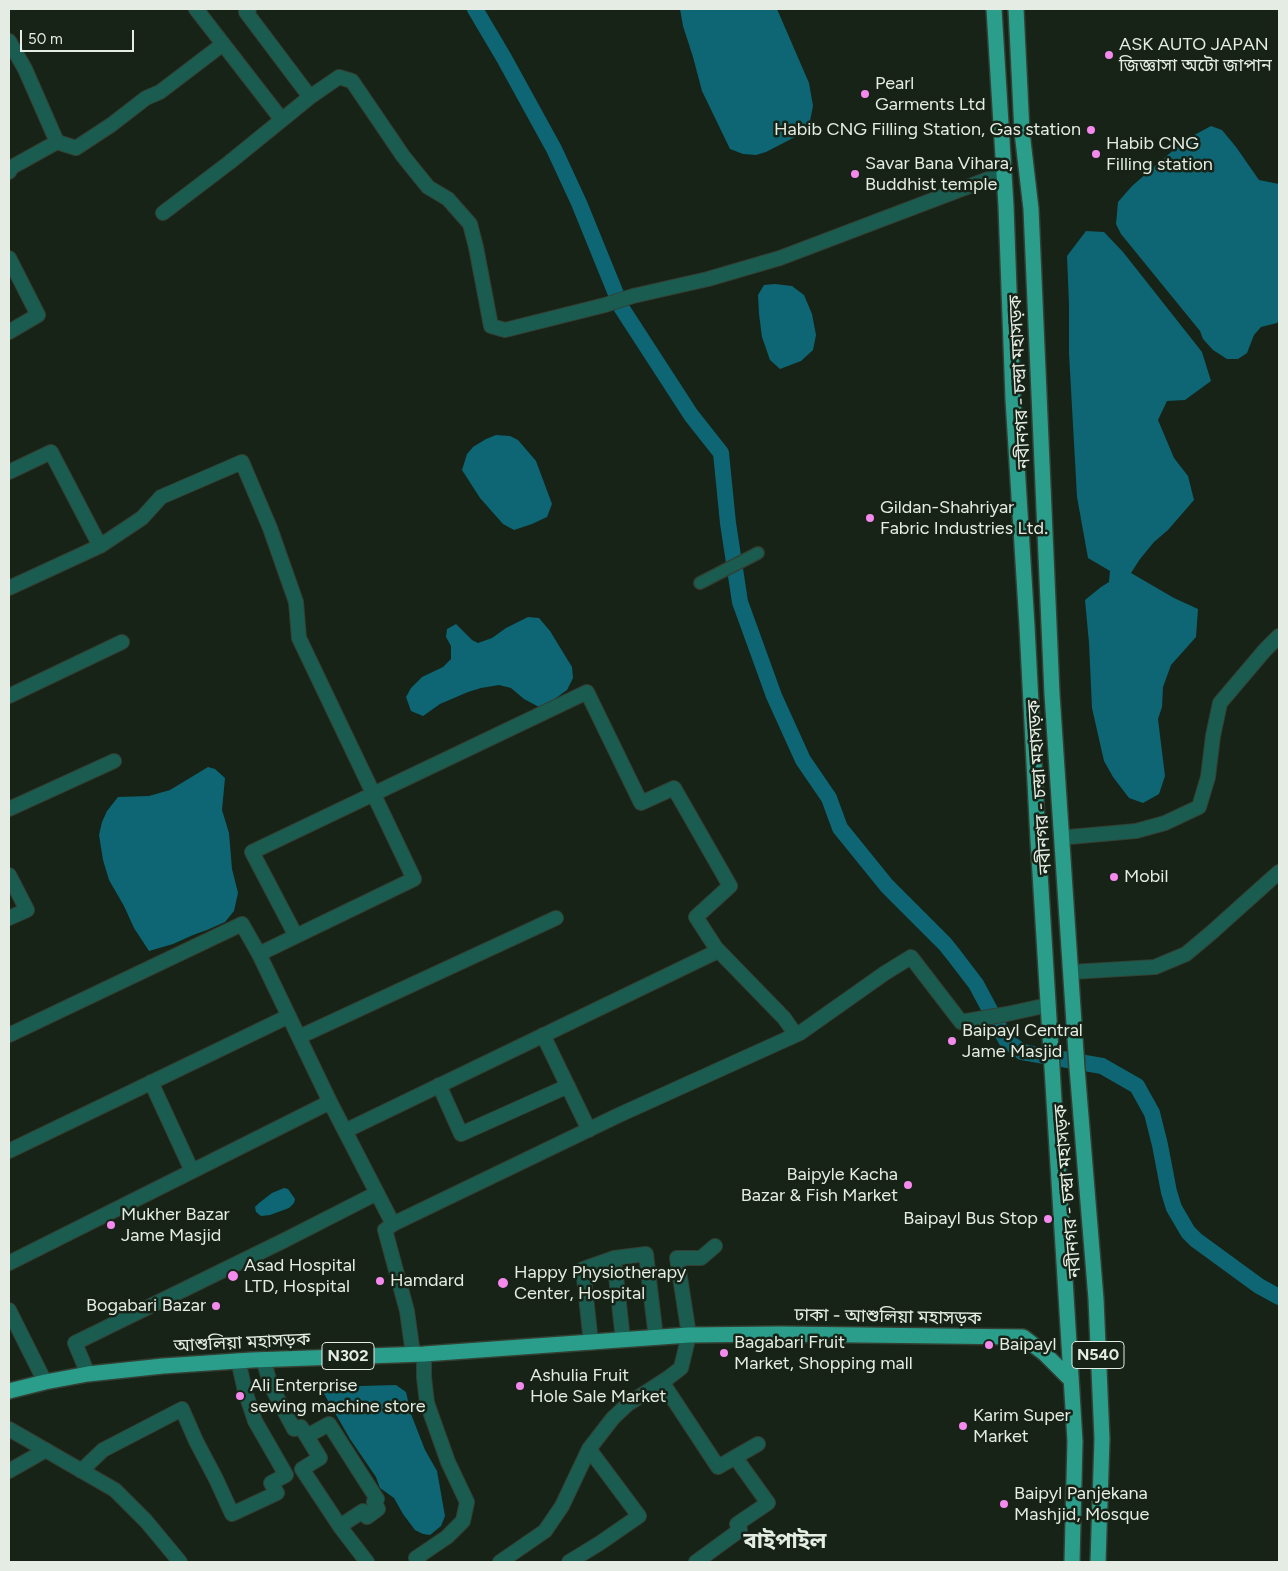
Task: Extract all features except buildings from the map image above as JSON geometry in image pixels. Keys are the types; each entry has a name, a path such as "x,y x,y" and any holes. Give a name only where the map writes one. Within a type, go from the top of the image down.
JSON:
{"highway":[{"name":"নবীনগর - চন্দ্রা মহাসড়ক","path":"994,9 1004,173 1014,409 1075,1441 1072,1562"},
{"name":"নবীনগর - চন্দ্রা মহাসড়ক","path":"1016,9 1022,132 1031,208 1052,684 1071,976 1096,1299 1102,1439 1098,1562"},
{"name":"ঢাকা - আশুলিয়া মহাসড়ক","path":"689,1335 803,1334 1022,1337 1044,1353 1071,1380"},
{"name":"আশুলিয়া মহাসড়ক","path":"9,1391 88,1374 163,1366 238,1360 418,1354 689,1335"}],"street":[{"path":"196,9 282,120"},
{"path":"249,9 246,12 310,97"},
{"path":"9,41 25,69 57,142"},
{"path":"9,172 12,167 57,142 76,148 111,125 146,98 160,92 223,44"},
{"path":"163,212 310,97 339,77 352,81 403,156 428,187 448,200 470,224 491,326 505,330 605,305 633,296 708,280 780,258 1004,173"},
{"path":"9,258 14,280 38,315 9,332"},
{"path":"9,472 51,452 100,546"},
{"path":"9,588 100,546 142,518 161,497 242,462 270,528 296,602 299,638 414,879 259,954"},
{"path":"700,583 758,553"},
{"path":"1062,834 1069,837 1136,830 1165,823 1199,807 1208,777 1213,736 1220,703 1279,636"},
{"path":"9,696 122,642"},
{"path":"296,936 252,852 587,692 641,803 674,788 730,886 696,917 718,951 784,1018 796,1035"},
{"path":"9,809 114,762"},
{"path":"1071,976 1155,966 1186,954 1279,872"},
{"path":"9,875 26,910 9,918"},
{"path":"299,1037 556,918"},
{"path":"9,1034 242,924 259,954 330,1102 393,1224"},
{"path":"345,1131 718,951"},
{"path":"419,1562 416,1558 448,1536 463,1521 466,1502 448,1462 427,1403 418,1354 385,1230 393,1224 589,1130 796,1035 911,957 961,1022 1048,1005"},
{"path":"9,1150 288,1016"},
{"path":"543,1035 589,1130"},
{"path":"150,1082 192,1171"},
{"path":"439,1085 461,1134 568,1086"},
{"path":"9,1263 330,1102"},
{"path":"88,1374 75,1343 377,1193"},
{"path":"500,1562 545,1531 562,1506 589,1448 613,1418 628,1404 682,1368 689,1335 677,1258 701,1258 715,1246"},
{"path":"591,1343 584,1269 614,1258 646,1254 656,1338"},
{"path":"614,1258 623,1340"},
{"path":"9,1310 15,1336 45,1382"},
{"path":"263,1359 271,1386 294,1429 301,1427 320,1458 302,1469 366,1562"},
{"path":"81,1470 103,1450 182,1408 232,1514 277,1494 271,1483 286,1475 255,1421 245,1391 238,1360"},
{"path":"662,1382 718,1467 758,1444"},
{"path":"307,1436 329,1424 377,1499 374,1502 378,1509 367,1516 362,1511 340,1526"},
{"path":"9,1429 115,1490 146,1521 180,1562"},
{"path":"569,1562 639,1516 589,1448"},
{"path":"9,1471 46,1450"},
{"path":"696,1562 740,1530 737,1524 768,1503 735,1457"}],"water":[{"path":"680,9 777,9 809,83 813,106 810,121 795,137 756,155 743,154 730,149 702,91 683,26"},
{"path":"1211,126 1222,130 1259,180 1279,184 1279,320 1277,323 1261,327 1254,335 1247,353 1238,359 1227,359 1213,350 1203,339 1200,331 1121,234 1116,224 1118,202 1132,186 1185,140"},
{"path":"1086,231 1104,232 1123,252 1202,352 1211,381 1185,400 1167,401 1158,420 1174,458 1188,476 1194,500 1168,530 1154,542 1131,573 1174,598 1198,609 1196,637 1171,665 1163,687 1162,707 1158,719 1165,776 1159,794 1143,803 1129,798 1113,777 1104,761 1092,708 1085,600 1109,582 1110,571 1088,558 1077,497 1069,353 1067,256"},
{"path":"764,285 792,286 804,295 812,314 816,335 813,350 801,361 780,369 770,360 762,337 759,314 758,295"},
{"path":"496,435 510,436 518,440 536,461 552,504 547,517 514,530 503,524 480,498 462,470 467,454 473,447"},
{"path":"528,617 539,618 550,631 572,667 573,678 567,690 549,703 539,707 524,699 511,688 499,685 468,692 440,704 423,716 411,711 406,697 411,688 422,677 443,667 451,659 451,646 446,637 447,629 456,624 472,640 478,643 492,638 506,628"},
{"path":"208,767 215,769 225,778 222,810 229,833 232,869 238,893 234,911 225,922 173,944 149,951 134,928 109,880 103,860 99,835 102,822 107,811 118,797 149,796 170,790"},
{"path":"284,1188 288,1189 295,1199 289,1208 270,1215 261,1216 256,1212 255,1207 259,1203 272,1193"},
{"path":"396,1385 406,1392 411,1414 425,1450 437,1471 445,1516 441,1526 430,1535 415,1530 394,1498 380,1488 376,1477 350,1439 323,1392 324,1387"}],"waterway":[{"path":"475,9 554,149 579,203 616,294"},
{"path":"621,307 691,415 721,453 728,523 740,602 774,696 803,760 829,798 840,828 887,886 953,954 976,984 1006,1040 1022,1052 1102,1066 1137,1086 1152,1113 1174,1208 1188,1232 1196,1240 1259,1286 1279,1297"}],"place":[{"name":"ASK AUTO JAPAN জিজ্ঞাসা অটো জাপান","path":"1109,55"},
{"name":"Pearl Garments Ltd","path":"865,94"},
{"name":"Habib CNG Filling Station, Gas station","path":"1091,130"},
{"name":"Habib CNG Filling station","path":"1096,154"},
{"name":"Savar Bana Vihara, Buddhist temple","path":"855,174"},
{"name":"Gildan-Shahriyar Fabric Industries Ltd.","path":"870,518"},
{"name":"Mobil","path":"1114,877"},
{"name":"Baipayl Central Jame Masjid","path":"952,1041"},
{"name":"Baipyle Kacha Bazar & Fish Market","path":"908,1185"},
{"name":"Baipayl Bus Stop","path":"1048,1219"},
{"name":"Mukher Bazar Jame Masjid","path":"111,1225"},
{"name":"Asad Hospital LTD, Hospital","path":"233,1276"},
{"name":"Hamdard","path":"380,1281"},
{"name":"Happy Physiotherapy Center, Hospital","path":"503,1283"},
{"name":"Bogabari Bazar","path":"216,1306"},
{"name":"Baipayl","path":"989,1345"},
{"name":"Bagabari Fruit Market, Shopping mall","path":"724,1353"},
{"name":"Ashulia Fruit Hole Sale Market","path":"520,1386"},
{"name":"Ali Enterprise sewing machine store","path":"240,1396"},
{"name":"Karim Super Market","path":"963,1426"},
{"name":"Baipyl Panjekana Mashjid, Mosque","path":"1004,1504"}],"district":[{"name":"বাইপাইল","path":"785,1542"}]}
